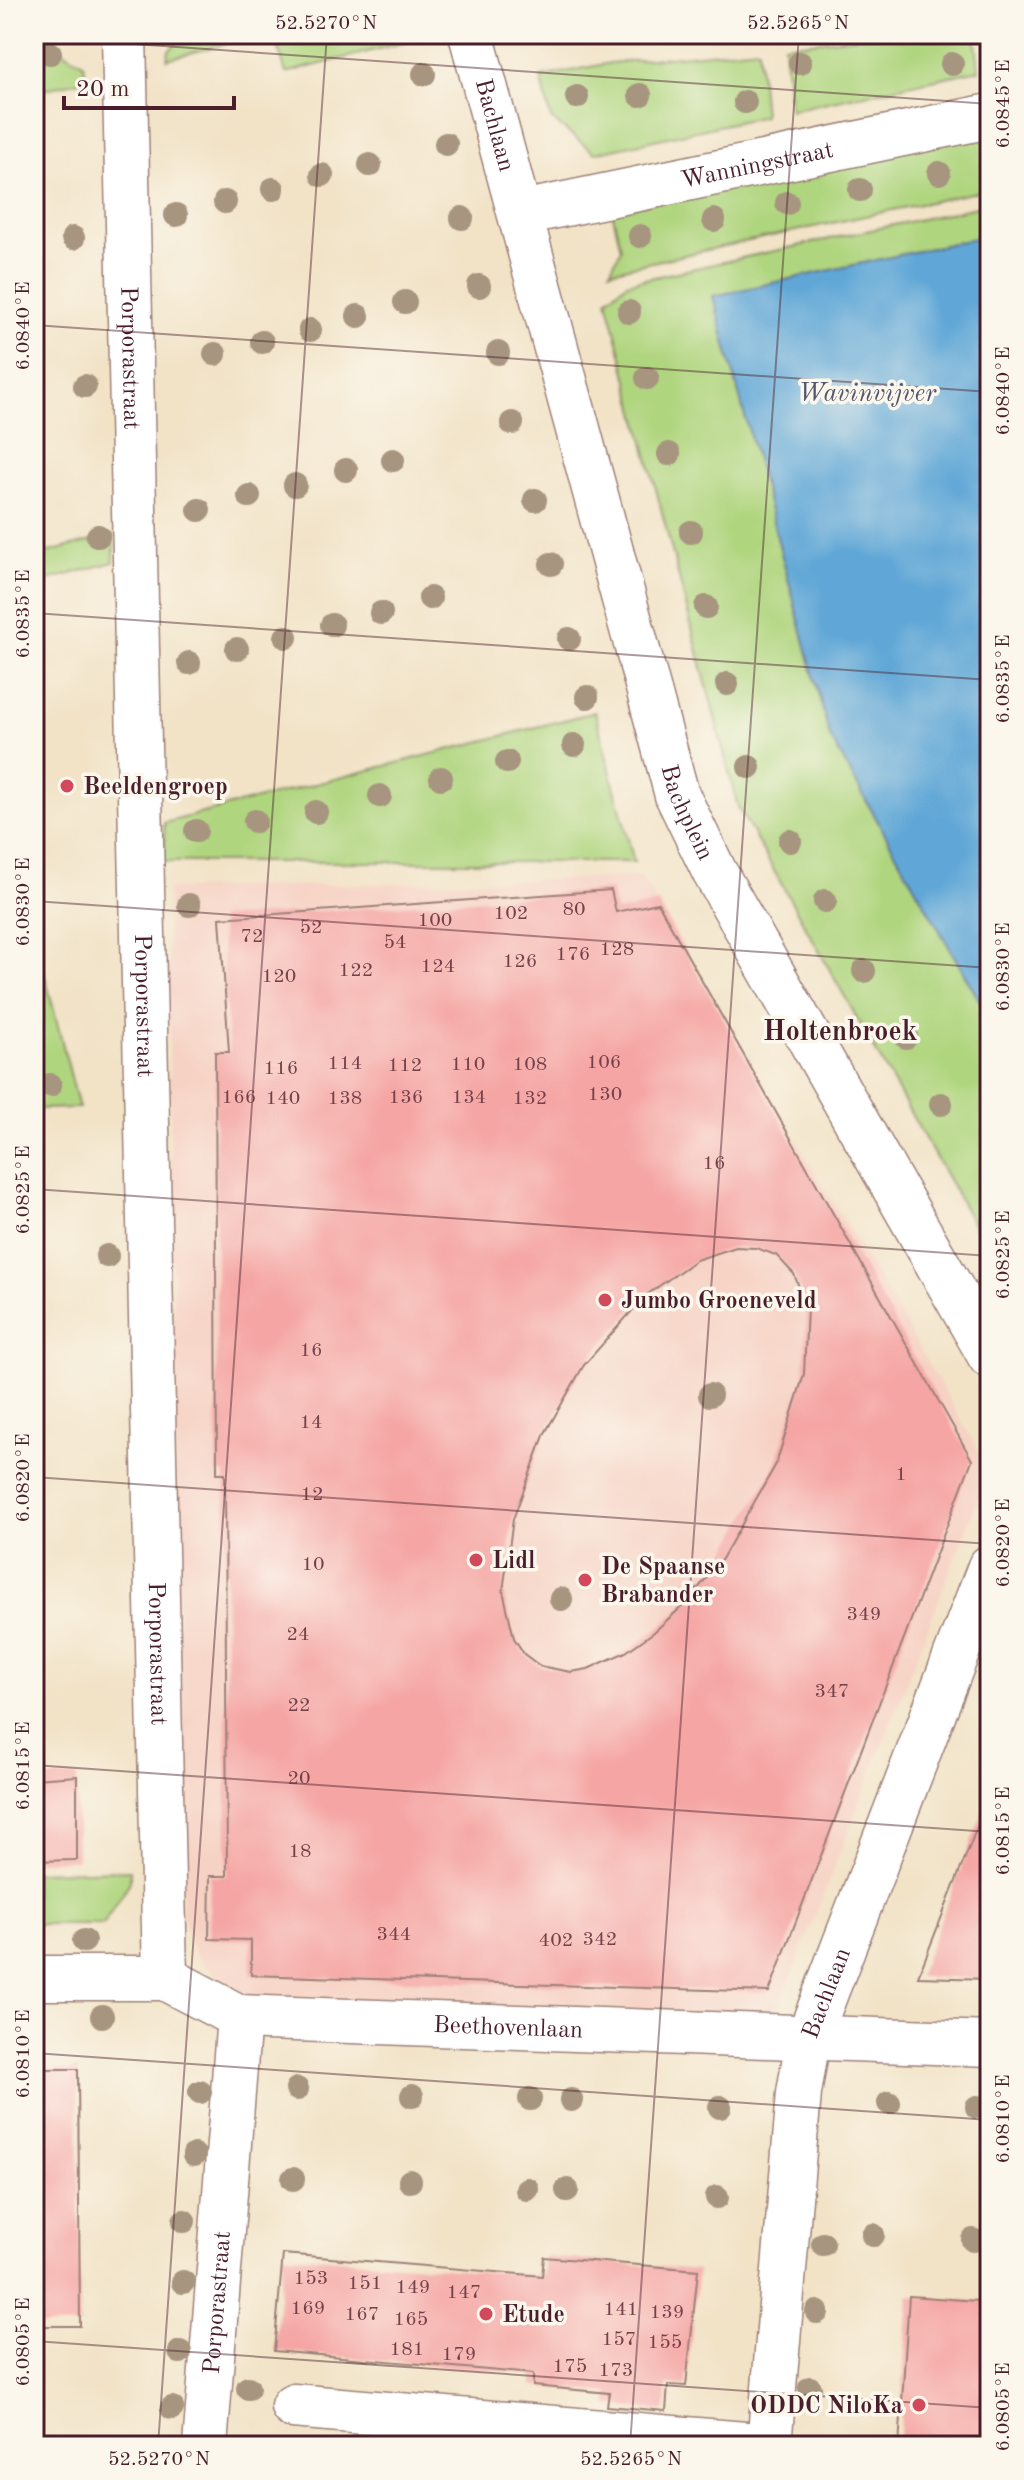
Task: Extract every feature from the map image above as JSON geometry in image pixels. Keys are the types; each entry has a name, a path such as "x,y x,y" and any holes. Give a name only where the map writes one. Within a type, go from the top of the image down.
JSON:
{"street":[{"name":"Porporastraat","path":"124,34 165,1978"},
{"name":"Bachlaan","path":"471,34 522,213"},
{"name":"Wanningstraat","path":"522,213 990,116"},
{"name":"Bachplein","path":"522,213 677,795 714,871 990,1356"},
{"name":"Bachlaan","path":"769,2446 799,2093 808,2039 990,1567"},
{"name":"Beethovenlaan","path":"34,1978 165,1978 239,2017 990,2044"},
{"name":"Porporastraat","path":"205,2446 239,2017"},
{"path":"293,2406 472,2434 769,2446"}],"shaded area":[{"path":"642,877 990,1469 776,2016 246,1995 216,1976 195,1955 182,1916 167,889"}],"green space":[{"path":"187,34 262,34 167,59 169,50"},
{"path":"274,34 421,34 422,38 286,73"},
{"path":"886,34 975,34 979,70 790,110 784,45"},
{"path":"34,35 83,63 87,79 34,92"},
{"path":"758,48 764,116 595,153 551,119 541,77 610,63"},
{"path":"990,130 990,189 610,271 621,249 612,211"},
{"path":"990,204 990,235 713,296 830,737 990,1019 990,1254 738,807 607,299 627,283"},
{"path":"114,535 114,562 34,584 34,556"},
{"path":"595,712 634,862 165,862 164,823"},
{"path":"34,933 79,1108 34,1109"},
{"path":"130,1870 130,1882 103,1924 34,1924 34,1872"}],"water":[{"name":"Wavinvijver","path":"990,235 990,1019 830,737 713,296"}],"building":[{"path":"611,890 616,912 658,903 972,1460 769,1992 251,1975 251,1940 209,1939 210,1876 227,1876 225,1473 217,1473 215,1052 229,1052 220,918","holes":["736,1247 756,1248 776,1255 794,1274 807,1308 804,1374 776,1464 722,1559 687,1602 654,1632 626,1652 588,1669 571,1672 540,1666 524,1654 514,1638 503,1591 513,1519 545,1433 584,1365 645,1296 696,1260"]},
{"path":"77,1776 77,1860 34,1861 34,1779"},
{"path":"987,1802 990,1979 918,1977"},
{"path":"34,2069 78,2069 80,2326 34,2326"},
{"name":"Etude","path":"283,2254 542,2276 544,2257 698,2270 686,2386 668,2385 666,2411 607,2406 609,2393 533,2386 533,2374 274,2351"},
{"path":"909,2296 990,2302 990,2446 899,2446"}],"place":[{"name":"Beeldengroep","path":"67,786"},
{"name":"Jumbo Groeneveld","path":"605,1300"},
{"name":"Lidl","path":"476,1560"},
{"name":"De Spaanse Brabander","path":"585,1580"},
{"name":"Etude","path":"486,2314"},
{"name":"ODDC NiloKa","path":"919,2405"}],"district":[{"name":"Holtenbroek","path":"840,1030"}]}
